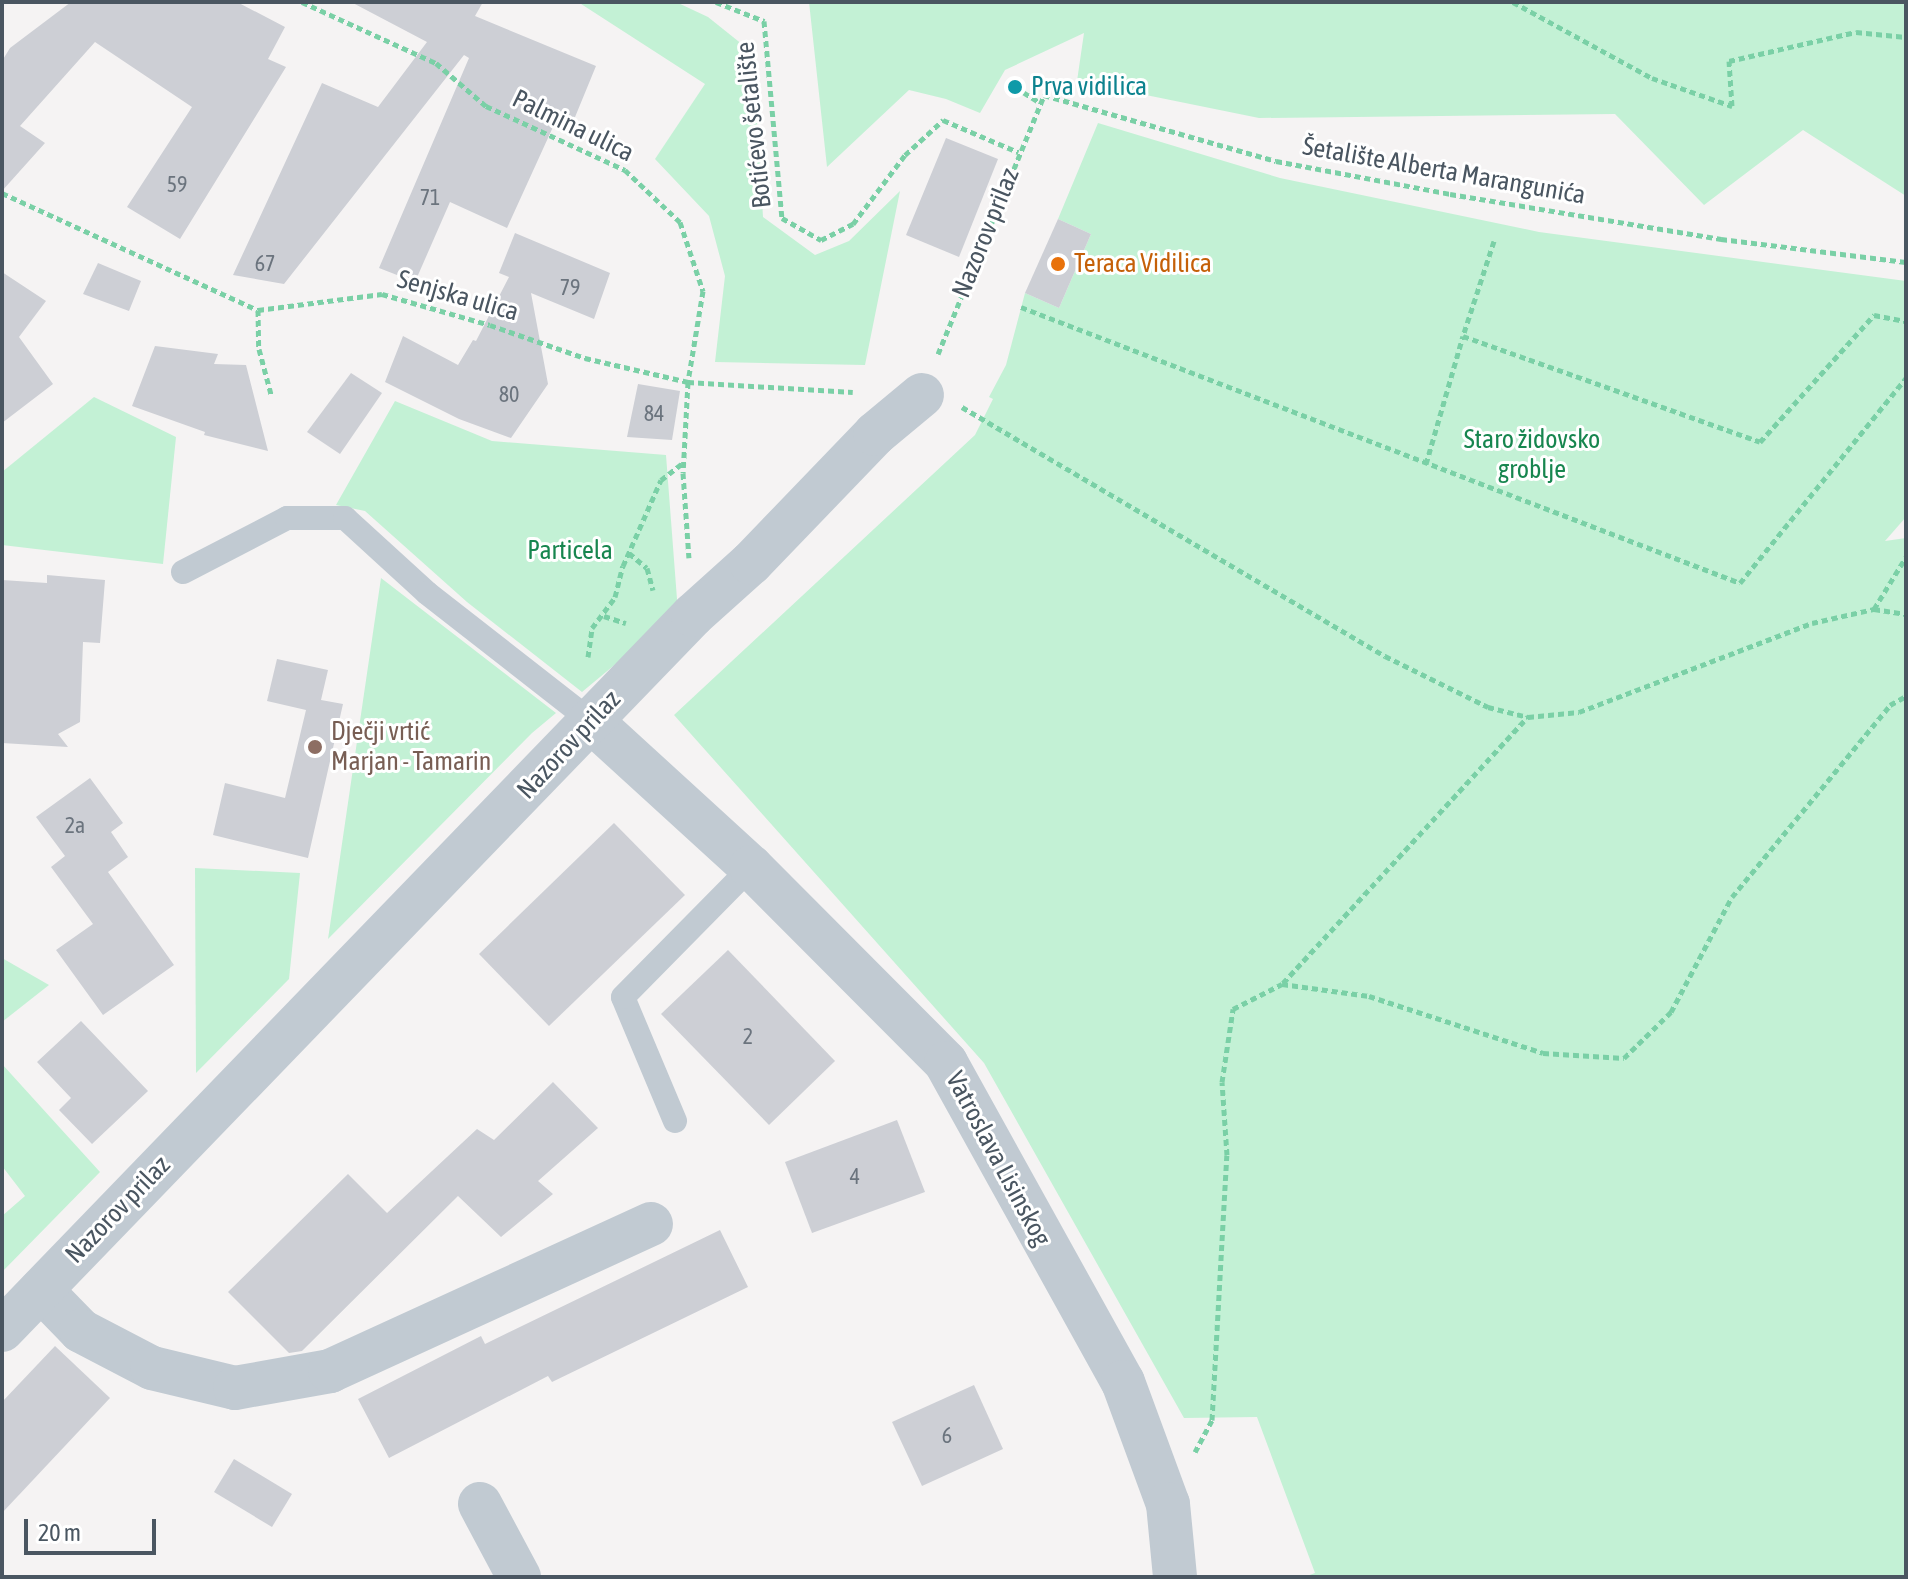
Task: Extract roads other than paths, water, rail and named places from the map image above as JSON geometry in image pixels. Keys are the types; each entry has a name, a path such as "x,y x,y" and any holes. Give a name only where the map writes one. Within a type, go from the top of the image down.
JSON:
{"street":[{"name":"Nazorov prilaz","path":"2,1330 693,615 751,563 875,434 922,395"},
{"name":"Vatroslava Lisinskog","path":"595,716 946,1063 1123,1382 1168,1504 1175,1577"},
{"path":"41,1290 81,1331 152,1368 235,1388 330,1371 651,1224"},
{"path":"480,1504 519,1577"}],"lane":[{"path":"183,572 287,518 345,518 427,593 595,716"},
{"path":"675,1121 623,997 751,867"}],"place":[{"name":"Prva vidilica","path":"1015,87"},
{"name":"Teraca Vidilica","path":"1058,264"},
{"name":"Dječji vrtić Marjan - Tamarin","path":"315,747"}],"park label":[{"name":"Staro židovsko groblje","path":"1532,455"},
{"name":"Particela","path":"570,551"}]}
